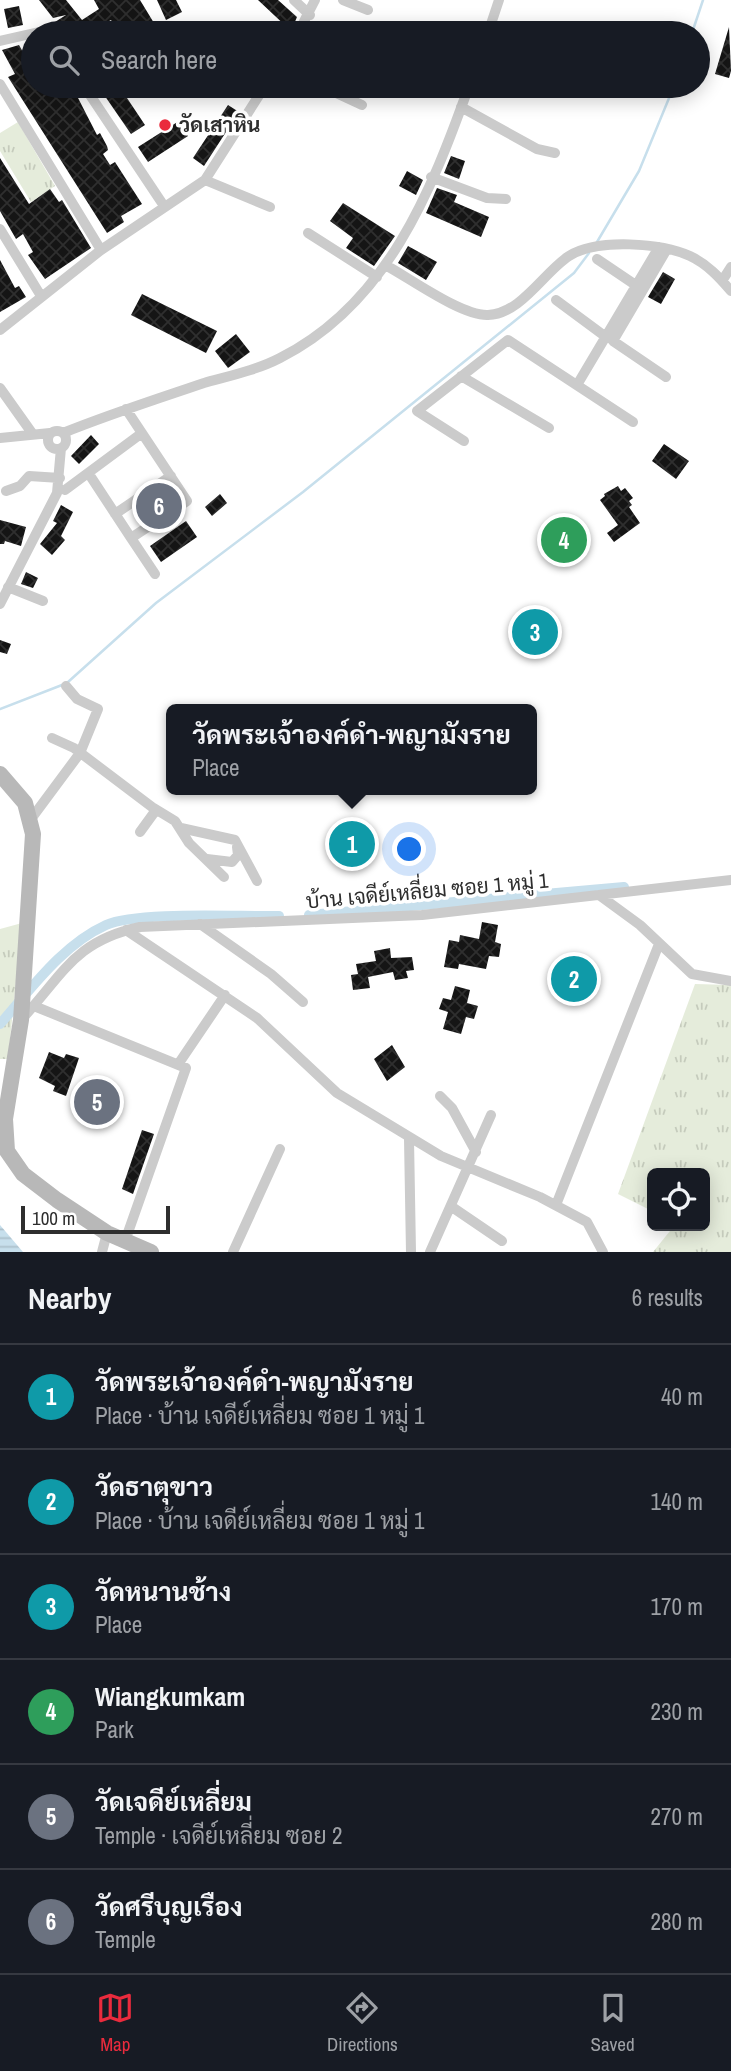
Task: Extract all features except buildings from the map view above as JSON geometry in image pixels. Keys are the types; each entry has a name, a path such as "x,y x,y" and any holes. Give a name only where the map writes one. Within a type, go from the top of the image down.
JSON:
{"street":[{"path":"294,0 310,15"},
{"path":"306,21 315,0"},
{"path":"344,0 368,10"},
{"path":"492,21 499,0"},
{"path":"0,41 21,36"},
{"path":"0,84 101,250"},
{"path":"92,98 164,206"},
{"path":"0,330 101,250 205,180 257,98"},
{"path":"347,98 362,105"},
{"path":"63,433 126,409 278,359 317,337 353,306 387,266 416,218 464,98"},
{"path":"461,107 537,149 555,153"},
{"path":"431,177 487,198 506,199"},
{"path":"205,180 270,207"},
{"path":"0,229 41,296"},
{"path":"308,233 377,277"},
{"path":"387,266 469,311 490,315 510,308 563,260 594,248 663,248 690,256 731,291"},
{"path":"577,385 663,248"},
{"path":"663,248 613,341 666,377"},
{"path":"597,259 637,286"},
{"path":"722,281 731,267"},
{"path":"556,300 606,337"},
{"path":"464,441 417,411 508,340 633,422"},
{"path":"461,376 549,428"},
{"path":"0,388 32,433"},
{"path":"126,409 187,501 131,538"},
{"path":"0,438 57,430 63,433 66,443 61,448 57,493 0,604"},
{"path":"50,433 48,440 51,446 61,448"},
{"path":"65,490 142,433"},
{"path":"89,474 155,573"},
{"path":"6,491 20,486 29,476 60,478"},
{"path":"115,514 171,476"},
{"path":"8,587 43,601"},
{"path":"31,819 80,753 97,707 77,699 66,686"},
{"path":"52,738 80,753 156,810 176,821 189,843 223,877"},
{"path":"0,774 25,803 31,819 32,866 21,1020 5,1119 7,1151 23,1174 107,1233 151,1252"},
{"path":"140,832 156,810"},
{"path":"181,828 235,840 257,881"},
{"path":"204,859 220,863 232,862 238,855 237,844"},
{"name":"บ้าน เจดีย์เหลี่ยม ซอย 1 หมู่ 1","path":"21,1020 77,954 107,935 126,930 200,924 422,915 731,880"},
{"path":"599,895 692,974 731,981"},
{"path":"200,924 271,974 303,1002"},
{"path":"126,930 257,1018 337,1093 409,1139 469,1169 556,1205 587,1222 603,1252"},
{"path":"556,1205 659,944"},
{"path":"125,1241 182,1065 225,995"},
{"path":"34,1006 182,1065"},
{"path":"440,1096 452,1108 476,1152"},
{"path":"430,1252 491,1115"},
{"path":"409,1139 411,1252"},
{"path":"233,1252 280,1149"},
{"path":"452,1207 502,1241"},
{"path":"103,1252 107,1233"}],"green space":[{"path":"18,122 55,186 31,202 0,151 0,133"},
{"path":"22,923 8,1059 0,1059 0,929"},
{"path":"695,984 731,985 731,1252 653,1252 670,1231 710,1231 710,1168 647,1168 647,1208 618,1194"}],"water":[{"path":"0,1225 23,1252 0,1252"}],"waterway":[{"path":"696,21 703,0"},
{"path":"597,242 639,171 669,98"},
{"path":"68,682 156,603 303,492 574,273 589,253"},
{"path":"0,709 62,685"},
{"path":"309,915 624,887"},
{"path":"0,1024 61,956 106,925 165,916 279,916"}],"place":[{"name":"วัดเสาหิน","path":"165,125"},
{"name":"วัดศรีบุญเรือง","path":"159,506"},
{"name":"Wiangkumkam","path":"564,540"},
{"name":"วัดหนานช้าง","path":"535,632"},
{"name":"วัดพระเจ้าองค์ดำ-พญามังราย","path":"352,844"},
{"name":"วัดธาตุขาว","path":"574,979"},
{"name":"วัดเจดีย์เหลี่ยม","path":"97,1102"}]}
